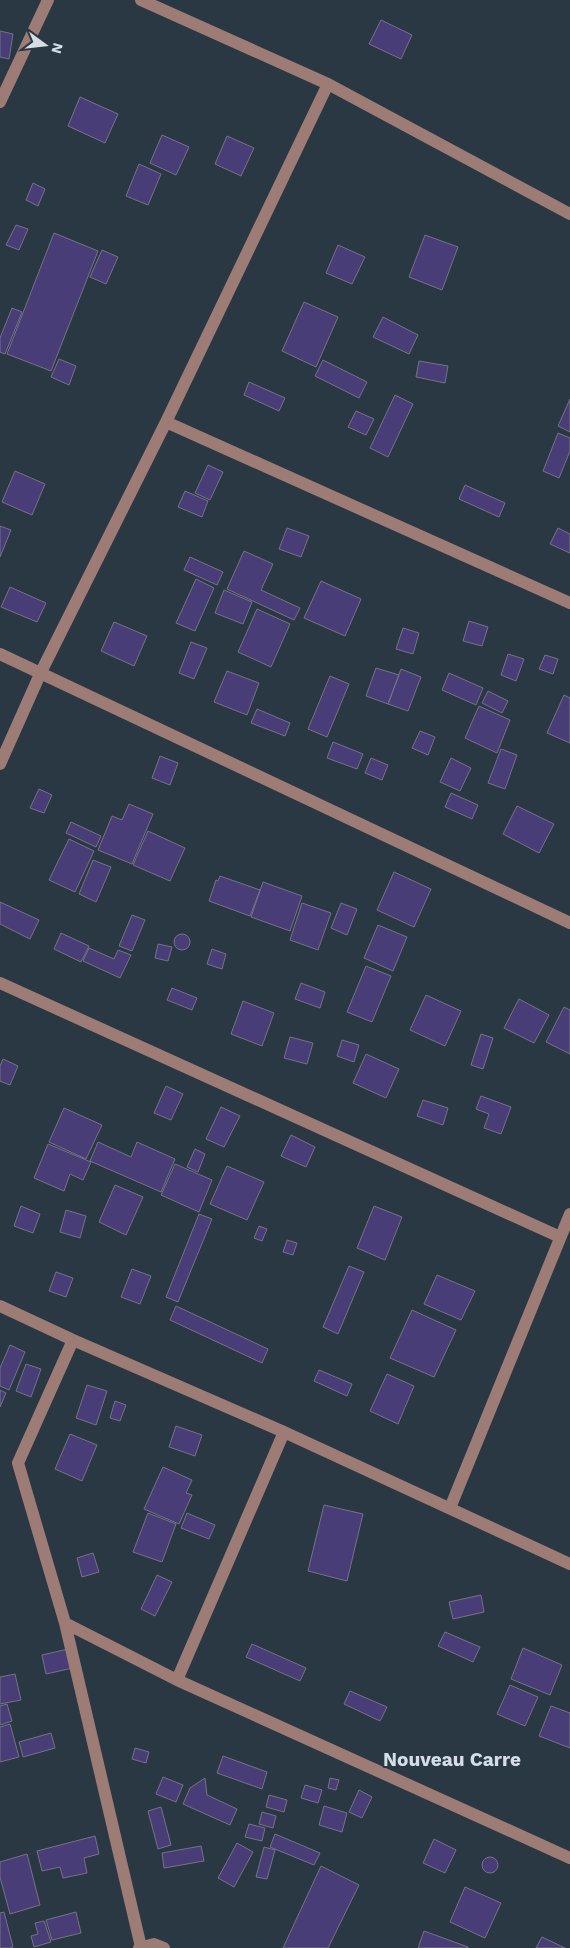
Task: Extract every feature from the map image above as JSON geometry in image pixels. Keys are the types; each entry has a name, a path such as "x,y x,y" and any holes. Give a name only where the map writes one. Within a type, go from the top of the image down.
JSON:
{"street":[{"path":"0,102 48,0"},
{"path":"141,0 328,84 570,214"},
{"path":"0,764 42,672 166,422 328,84"},
{"path":"166,422 570,603"},
{"path":"0,654 42,672 570,923"},
{"path":"0,982 560,1237"},
{"path":"450,1508 570,1214"},
{"path":"0,1306 284,1432 570,1564"},
{"path":"73,1340 18,1463 65,1623 140,1948 154,1944 164,1948"},
{"path":"177,1680 284,1432"},
{"path":"65,1623 177,1680 570,1858"}],"building":[{"path":"381,20 412,35 401,59 369,44"},
{"path":"0,31 13,34 9,59 0,57"},
{"path":"80,97 118,114 105,143 68,126"},
{"path":"162,135 189,147 176,175 150,163"},
{"path":"227,136 254,148 241,176 215,164"},
{"path":"139,164 161,174 148,205 126,196"},
{"path":"33,183 45,189 38,206 26,200"},
{"path":"16,225 28,229 19,250 6,245"},
{"path":"54,233 98,251 51,371 7,354"},
{"path":"425,235 458,247 442,290 409,277"},
{"path":"338,245 365,257 352,284 326,273"},
{"path":"102,250 118,257 106,284 90,277"},
{"path":"304,302 338,317 316,367 282,351"},
{"path":"12,308 22,312 5,354 0,352 0,338"},
{"path":"383,317 418,335 409,354 373,337"},
{"path":"59,359 76,366 69,385 51,377"},
{"path":"323,360 367,382 359,398 315,376"},
{"path":"419,361 448,366 445,383 416,377"},
{"path":"249,382 285,398 279,411 244,395"},
{"path":"395,395 413,404 388,457 370,448"},
{"path":"570,399 570,432 558,426"},
{"path":"356,411 374,419 366,435 348,427"},
{"path":"558,433 570,438 570,451 559,478 543,471"},
{"path":"208,465 223,472 210,500 195,493"},
{"path":"15,471 45,484 32,515 2,502"},
{"path":"465,485 505,503 499,517 459,499"},
{"path":"185,491 208,501 202,517 178,507"},
{"path":"0,526 11,530 0,557"},
{"path":"287,528 309,536 301,557 279,549"},
{"path":"558,528 570,534 570,553 550,544"},
{"path":"244,551 273,564 261,590 300,608 294,620 227,589"},
{"path":"190,557 223,572 217,585 184,570"},
{"path":"196,579 214,588 195,631 176,623"},
{"path":"321,581 361,599 345,636 304,618"},
{"path":"10,587 46,603 37,622 1,607"},
{"path":"224,590 252,602 243,624 215,613"},
{"path":"257,609 290,624 271,667 238,652"},
{"path":"469,621 488,627 482,646 463,641"},
{"path":"114,622 147,636 134,666 101,651"},
{"path":"403,628 419,633 413,654 396,649"},
{"path":"191,642 207,648 194,679 179,673"},
{"path":"508,654 524,659 516,681 501,675"},
{"path":"545,655 558,659 553,674 539,669"},
{"path":"376,668 399,675 388,704 366,696"},
{"path":"401,669 421,677 408,711 388,704"},
{"path":"227,671 259,683 247,715 214,702"},
{"path":"449,673 483,688 476,705 442,690"},
{"path":"330,676 349,684 327,737 308,729"},
{"path":"488,691 508,701 502,713 482,703"},
{"path":"564,695 570,698 570,743 547,733"},
{"path":"479,706 510,720 497,753 465,738"},
{"path":"257,709 290,723 285,736 251,723"},
{"path":"420,731 435,737 428,755 412,748"},
{"path":"333,742 363,754 357,769 327,758"},
{"path":"501,749 517,755 505,789 488,783"},
{"path":"160,756 178,763 170,785 152,778"},
{"path":"371,758 388,765 382,780 365,773"},
{"path":"451,758 471,768 460,791 440,782"},
{"path":"39,789 52,795 44,813 30,808"},
{"path":"451,793 478,805 472,819 445,807"},
{"path":"129,804 153,814 132,864 98,850 112,816 122,820"},
{"path":"517,806 554,824 539,853 503,834"},
{"path":"71,822 101,836 96,847 66,833"},
{"path":"148,831 185,848 170,881 133,865"},
{"path":"69,839 94,851 75,892 49,880"},
{"path":"93,860 111,867 96,902 79,894"},
{"path":"394,872 431,889 414,927 377,910"},
{"path":"220,876 260,890 250,916 209,901 216,880 218,881"},
{"path":"263,882 302,896 290,931 251,917"},
{"path":"0,902 39,920 30,939 0,924"},
{"path":"302,903 331,913 318,950 290,940"},
{"path":"341,903 357,909 347,935 331,928"},
{"path":"132,915 145,920 132,951 119,946"},
{"path":"378,925 407,937 393,971 364,958"},
{"path":"61,933 89,946 81,962 54,949"},
{"path":"179,934 185,934 190,939 188,948 179,950 174,945 174,939"},
{"path":"158,944 172,947 168,961 155,958"},
{"path":"89,948 114,959 118,950 131,955 120,978 83,961"},
{"path":"212,949 226,954 222,969 207,964"},
{"path":"366,966 391,976 372,1022 347,1012"},
{"path":"301,983 325,992 320,1008 295,999"},
{"path":"172,988 197,998 192,1010 167,1000"},
{"path":"426,995 461,1011 445,1046 410,1030"},
{"path":"519,999 549,1015 534,1043 504,1028"},
{"path":"243,1001 274,1013 262,1046 231,1034"},
{"path":"564,1007 570,1010 570,1054 546,1042"},
{"path":"481,1034 493,1038 483,1069 471,1065"},
{"path":"290,1037 313,1043 307,1064 284,1058"},
{"path":"342,1040 359,1045 354,1062 337,1056"},
{"path":"366,1054 399,1069 386,1098 353,1083"},
{"path":"3,1059 18,1066 10,1085 0,1081 0,1066"},
{"path":"166,1086 183,1094 171,1120 154,1113"},
{"path":"481,1096 511,1107 501,1134 484,1128 489,1114 476,1109"},
{"path":"423,1100 448,1108 443,1125 417,1116"},
{"path":"221,1107 240,1116 224,1147 206,1139"},
{"path":"64,1108 102,1125 86,1159 49,1142"},
{"path":"291,1135 315,1147 306,1167 281,1156"},
{"path":"98,1142 131,1157 137,1142 175,1159 161,1192 90,1161"},
{"path":"48,1144 91,1162 83,1180 70,1174 64,1191 34,1178"},
{"path":"195,1149 205,1154 198,1172 187,1167"},
{"path":"175,1164 212,1180 199,1212 161,1195"},
{"path":"227,1166 264,1182 247,1220 210,1204"},
{"path":"115,1185 143,1197 126,1235 99,1222"},
{"path":"21,1206 40,1214 33,1233 14,1226"},
{"path":"374,1206 402,1217 385,1260 357,1248"},
{"path":"66,1210 86,1216 80,1238 60,1232"},
{"path":"199,1214 212,1219 178,1302 166,1297"},
{"path":"259,1226 267,1229 262,1241 254,1238"},
{"path":"287,1240 297,1243 293,1255 283,1252"},
{"path":"349,1266 364,1272 338,1334 323,1327"},
{"path":"132,1269 151,1276 140,1304 121,1297"},
{"path":"56,1272 73,1278 66,1297 49,1291"},
{"path":"437,1275 475,1291 461,1320 424,1304"},
{"path":"176,1306 268,1349 262,1363 170,1320"},
{"path":"412,1310 456,1330 434,1377 390,1358"},
{"path":"10,1345 25,1352 9,1390 0,1386 0,1368"},
{"path":"26,1364 41,1369 31,1397 16,1391"},
{"path":"319,1370 352,1384 347,1396 314,1381"},
{"path":"387,1374 414,1386 398,1424 370,1411"},
{"path":"87,1385 107,1391 96,1425 76,1418"},
{"path":"0,1390 6,1393 0,1407"},
{"path":"115,1401 126,1405 120,1421 110,1418"},
{"path":"176,1426 202,1435 195,1456 169,1447"},
{"path":"70,1434 97,1445 82,1481 55,1469"},
{"path":"163,1467 192,1480 186,1493 192,1495 179,1524 144,1509"},
{"path":"324,1505 363,1514 347,1581 308,1571"},
{"path":"148,1513 176,1524 162,1562 133,1552"},
{"path":"187,1513 215,1525 209,1539 181,1528"},
{"path":"93,1553 99,1572 82,1577 77,1558"},
{"path":"157,1575 172,1582 155,1616 141,1609"},
{"path":"481,1595 484,1612 453,1619 449,1602"},
{"path":"445,1632 480,1647 473,1662 438,1646"},
{"path":"252,1644 306,1668 300,1681 246,1657"},
{"path":"523,1648 562,1665 550,1695 511,1679"},
{"path":"68,1649 73,1668 46,1674 42,1655"},
{"path":"15,1674 21,1700 0,1704 0,1677"},
{"path":"510,1685 538,1697 525,1726 497,1714"},
{"path":"350,1691 387,1707 380,1721 344,1704"},
{"path":"7,1704 12,1721 0,1725 0,1706"},
{"path":"551,1706 570,1713 570,1748 539,1736"},
{"path":"10,1724 19,1757 0,1762 0,1727"},
{"path":"51,1733 55,1748 23,1757 19,1742"},
{"path":"135,1748 149,1752 146,1763 132,1759"},
{"path":"223,1756 267,1772 262,1789 217,1773"},
{"path":"163,1777 183,1785 176,1802 156,1794"},
{"path":"205,1778 207,1795 237,1809 230,1825 183,1804 190,1788"},
{"path":"330,1778 339,1780 336,1790 328,1788"},
{"path":"305,1785 322,1790 318,1803 301,1798"},
{"path":"359,1790 372,1797 362,1818 349,1812"},
{"path":"269,1795 287,1800 284,1812 266,1807"},
{"path":"324,1806 347,1813 342,1832 319,1825"},
{"path":"161,1807 171,1845 158,1849 148,1811"},
{"path":"262,1812 276,1816 273,1828 259,1824"},
{"path":"249,1824 265,1828 262,1841 245,1837"},
{"path":"275,1834 320,1853 314,1865 270,1847"},
{"path":"95,1836 99,1854 84,1858 87,1873 63,1878 60,1867 42,1871 37,1851"},
{"path":"434,1839 456,1850 445,1873 423,1863"},
{"path":"237,1843 253,1852 234,1887 218,1878"},
{"path":"201,1846 204,1861 164,1868 162,1853"},
{"path":"264,1847 275,1850 267,1879 256,1877"},
{"path":"27,1854 40,1905 10,1914 0,1877 0,1862"},
{"path":"487,1857 493,1857 498,1862 496,1871 487,1873 482,1868 482,1862"},
{"path":"321,1866 359,1885 328,1948 283,1948"},
{"path":"465,1887 501,1903 485,1938 450,1922"},
{"path":"4,1912 13,1947 10,1948 0,1948 0,1913"},
{"path":"76,1912 81,1933 52,1940 46,1920"},
{"path":"44,1921 51,1942 34,1947 31,1936 38,1934 35,1923"},
{"path":"424,1931 468,1947 468,1948 418,1948"},
{"path":"542,1937 565,1948 536,1948"}],"district":[{"name":"Nouveau Carre","path":"452,1759"}]}
